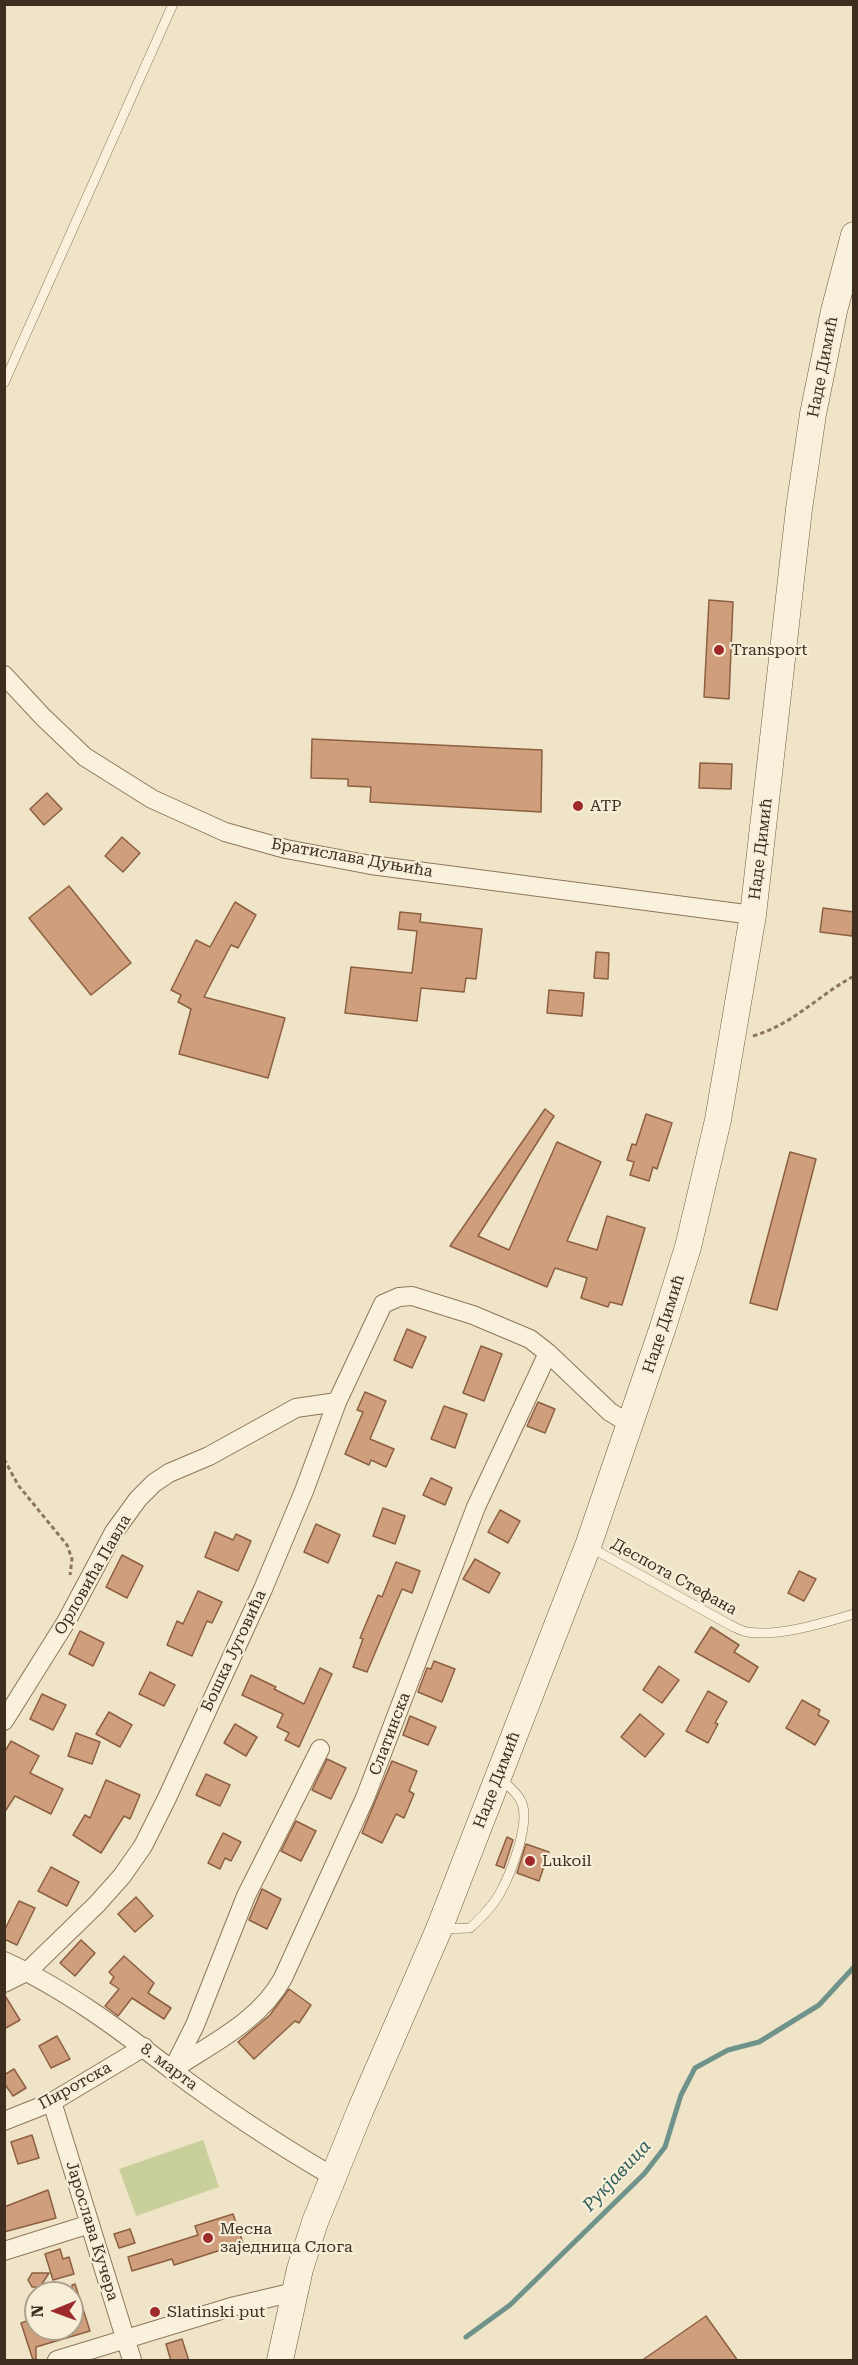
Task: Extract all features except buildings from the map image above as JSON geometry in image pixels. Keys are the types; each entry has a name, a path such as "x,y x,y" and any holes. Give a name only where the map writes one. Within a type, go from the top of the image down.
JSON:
{"main road":[{"name":"Наде Димић","path":"280,2361 306,2246 332,2176 439,1929 588,1546 688,1247 710,1159 733,1041 753,915 806,455 822,364 854,236"}],"street":[{"name":"Братислава Дуњића","path":"4,675 85,757 152,799 225,832 286,849 371,865 753,915"},
{"name":"Бошка Југовића","path":"4,1983 28,1971 97,1904 122,1876 143,1846 262,1589 304,1491 337,1402 383,1304 390,1300 412,1296 473,1315 530,1339 548,1353"},
{"path":"548,1353 610,1412 630,1424"},
{"name":"Слатинска","path":"172,2070 253,2017 274,1994 283,1978 326,1888 365,1798 476,1507 548,1353"},
{"name":"Орловића Павла","path":"4,1720 66,1622 114,1532 138,1499 154,1483 169,1473 209,1456 296,1408 337,1402"},
{"path":"172,2070 199,2014 246,1896 320,1749"},
{"name":"8. марта","path":"4,1961 28,1971 144,2047 172,2070 332,2176"},
{"name":"Пиротска","path":"4,2121 52,2102 144,2047"},
{"name":"Јарослава Кучера","path":"52,2102 132,2361"},
{"path":"4,2251 90,2224"},
{"path":"57,2361 125,2338 245,2303 294,2292"}],"lane":[{"path":"4,383 173,4"},
{"name":"Деспота Стефана","path":"588,1546 730,1625 747,1632 802,1628 854,1614"},
{"path":"439,1929 470,1928 500,1893 509,1870 524,1822 522,1802 498,1777"}],"path":[{"path":"733,1041 773,1030 803,1013 836,986 854,976"},
{"path":"4,1459 18,1485 67,1545 72,1559 67,1582"}],"green space":[{"path":"203,2140 219,2187 136,2216 119,2169"}],"waterway":[{"name":"Рукјавица","path":"466,2337 510,2305 644,2174 665,2147 681,2095 695,2068 728,2050 759,2042 819,2005 854,1967"}],"place":[{"name":"Transport","path":"719,650"},
{"name":"ATP","path":"578,806"},
{"name":"Lukoil","path":"530,1861"},
{"name":"Месна заједница Слога","path":"208,2238"},
{"name":"Slatinski put","path":"155,2312"}]}
